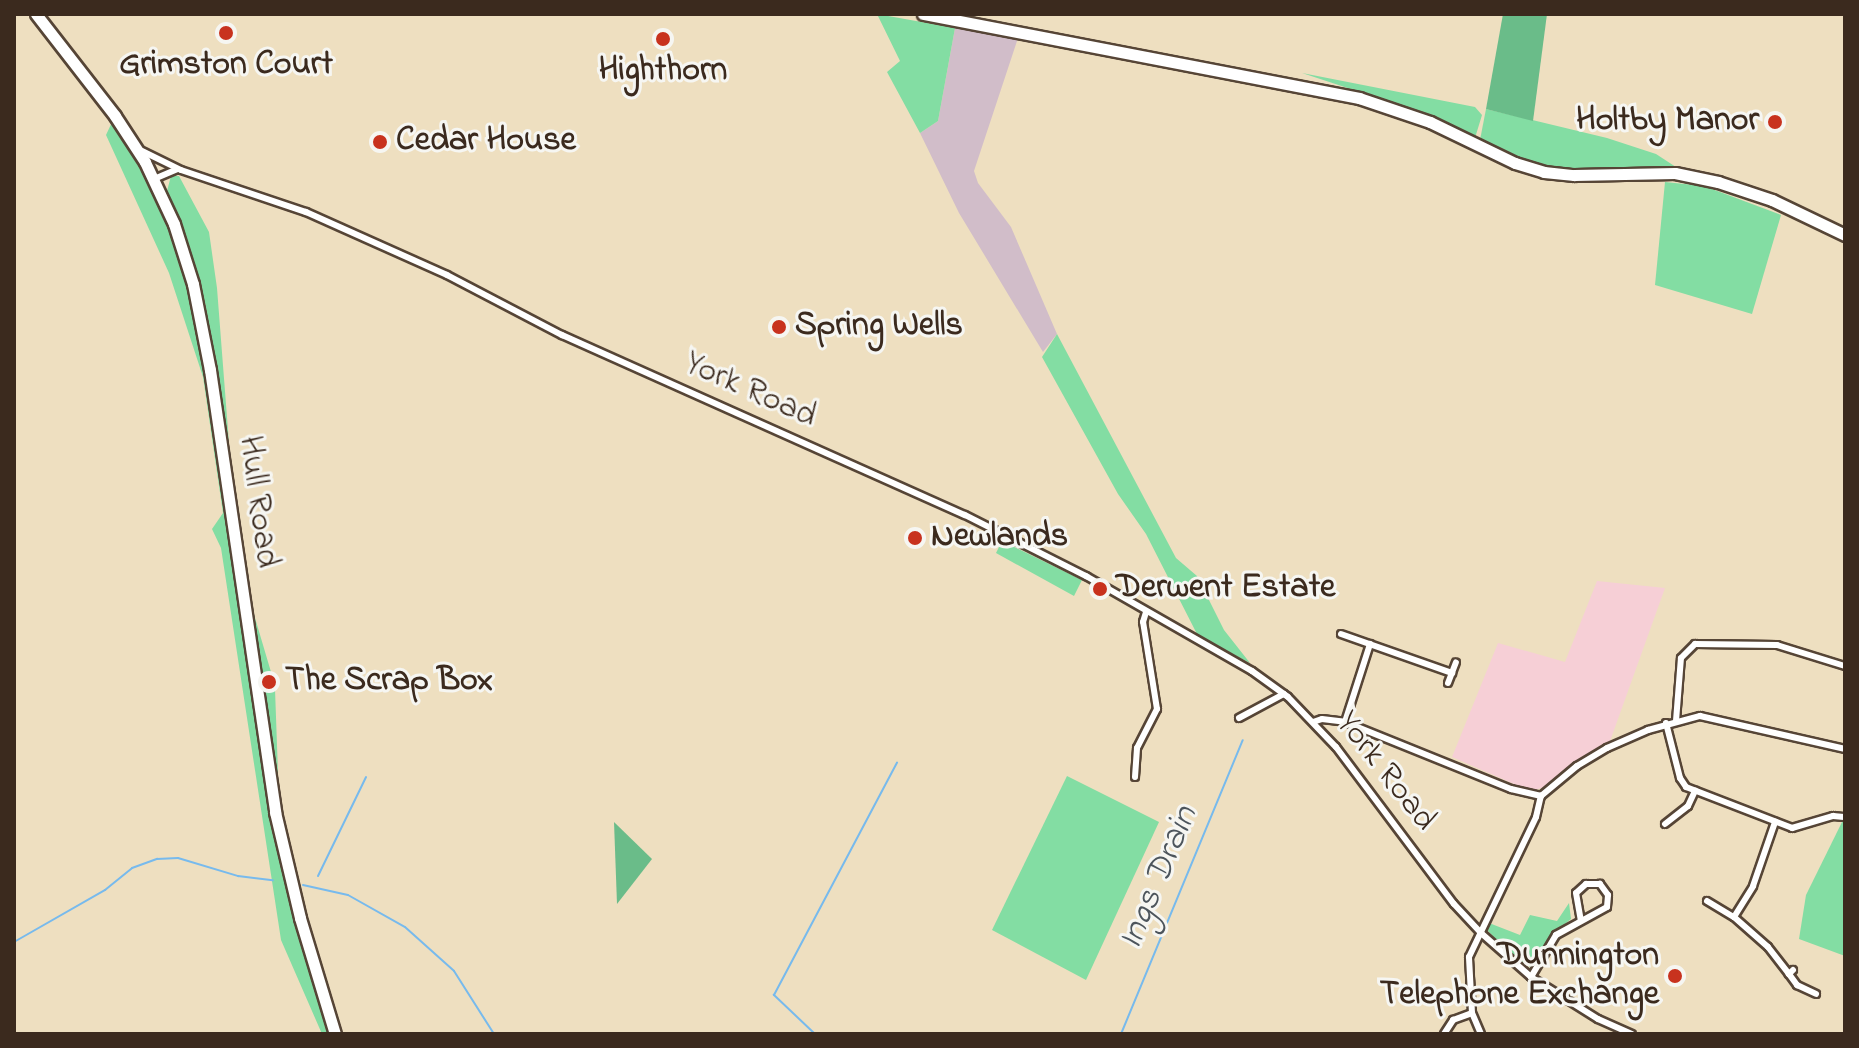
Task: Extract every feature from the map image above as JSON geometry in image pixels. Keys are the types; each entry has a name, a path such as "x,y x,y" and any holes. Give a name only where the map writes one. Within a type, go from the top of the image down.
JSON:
{"highway":[{"name":"Hull Road","path":"36,14 134,145 154,179 174,224 201,315 275,812 294,893 335,1034"},
{"path":"923,14 1359,98 1430,122 1515,163 1544,172 1574,175 1675,173 1718,182 1772,200 1845,235"}],"street":[{"name":"York Road","path":"134,145 157,161 270,198 447,275 562,335 1020,541 1233,662 1284,694 1313,722 1353,767 1454,904 1481,933 1531,977 1598,1019 1632,1034"},
{"path":"154,179 167,171 181,170"},
{"path":"1135,777 1137,748 1157,709 1143,622 1146,612"},
{"path":"1341,634 1452,673"},
{"path":"1345,722 1370,644"},
{"path":"1676,721 1681,658 1695,644 1777,645 1845,666"},
{"path":"1448,683 1456,662"},
{"path":"1239,718 1284,694"},
{"path":"1481,1034 1472,1013 1469,957 1536,817 1541,796 1607,748 1676,721 1710,717 1845,749"},
{"path":"1313,722 1322,719 1345,722 1511,789 1541,796"},
{"path":"1666,723 1680,778 1695,791 1775,822 1800,828 1833,816 1844,817"},
{"path":"1665,824 1688,806 1695,791"},
{"path":"1734,917 1753,886 1775,822"},
{"path":"1531,977 1551,939 1607,907 1608,895 1600,884 1586,884 1576,893 1581,921"},
{"path":"1707,901 1734,917 1768,947 1791,972 1797,985 1816,994"},
{"path":"1444,1034 1453,1020 1472,1013"}],"shaded area":[{"path":"955,28 1018,38 974,171 978,183 1011,227 1057,334 1043,352 959,213 920,133 938,121"},
{"path":"1597,581 1665,588 1609,744 1577,761 1545,787 1530,791 1452,757 1498,643 1565,662"}],"green space":[{"path":"877,14 955,28 938,121 920,133 887,72 900,61"},
{"path":"1503,14 1547,14 1533,121 1486,109"},
{"path":"1302,73 1475,107 1482,115 1475,138 1378,98"},
{"path":"1486,109 1607,138 1656,154 1679,169 1552,168 1514,157 1480,140"},
{"path":"113,120 160,205 179,251 195,312 290,901 330,1034 322,1034 281,940 221,548 212,529 223,513 203,377 169,273 106,135"},
{"path":"171,176 179,176 209,232 217,288 229,443 205,303 167,191"},
{"path":"1665,182 1704,186 1781,215 1752,314 1655,285"},
{"path":"1057,334 1176,558 1197,576 1224,630 1250,663 1198,636 1146,534 1118,494 1042,357"},
{"path":"1002,541 1082,580 1074,596 996,553"},
{"path":"253,611 271,672 264,674 267,690 275,689 278,773 274,773"},
{"path":"1067,776 1159,822 1086,980 992,930"},
{"path":"1843,820 1845,956 1799,939 1806,895"},
{"path":"614,822 652,859 617,904"},
{"path":"1569,903 1571,919 1549,937 1530,967 1508,952 1487,930 1489,923 1520,935 1530,915 1557,921"}],"waterway":[{"name":"Ings Drain","path":"1121,1034 1243,740"},
{"path":"815,1034 774,995 897,763"},
{"path":"318,876 366,777"},
{"name":"Ings Drain","path":"14,942 105,890 132,868 157,859 178,858 238,876 273,880"},
{"name":"Ings Drain","path":"303,885 348,895 405,927 454,971 494,1034"}],"place":[{"name":"Grimston Court","path":"226,33"},
{"name":"Highthorn","path":"663,39"},
{"name":"Holtby Manor","path":"1775,122"},
{"name":"Cedar House","path":"380,142"},
{"name":"Spring Wells","path":"779,327"},
{"name":"Newlands","path":"915,538"},
{"name":"Derwent Estate","path":"1100,589"},
{"name":"The Scrap Box","path":"269,682"},
{"name":"Dunnington Telephone Exchange","path":"1675,976"}]}
